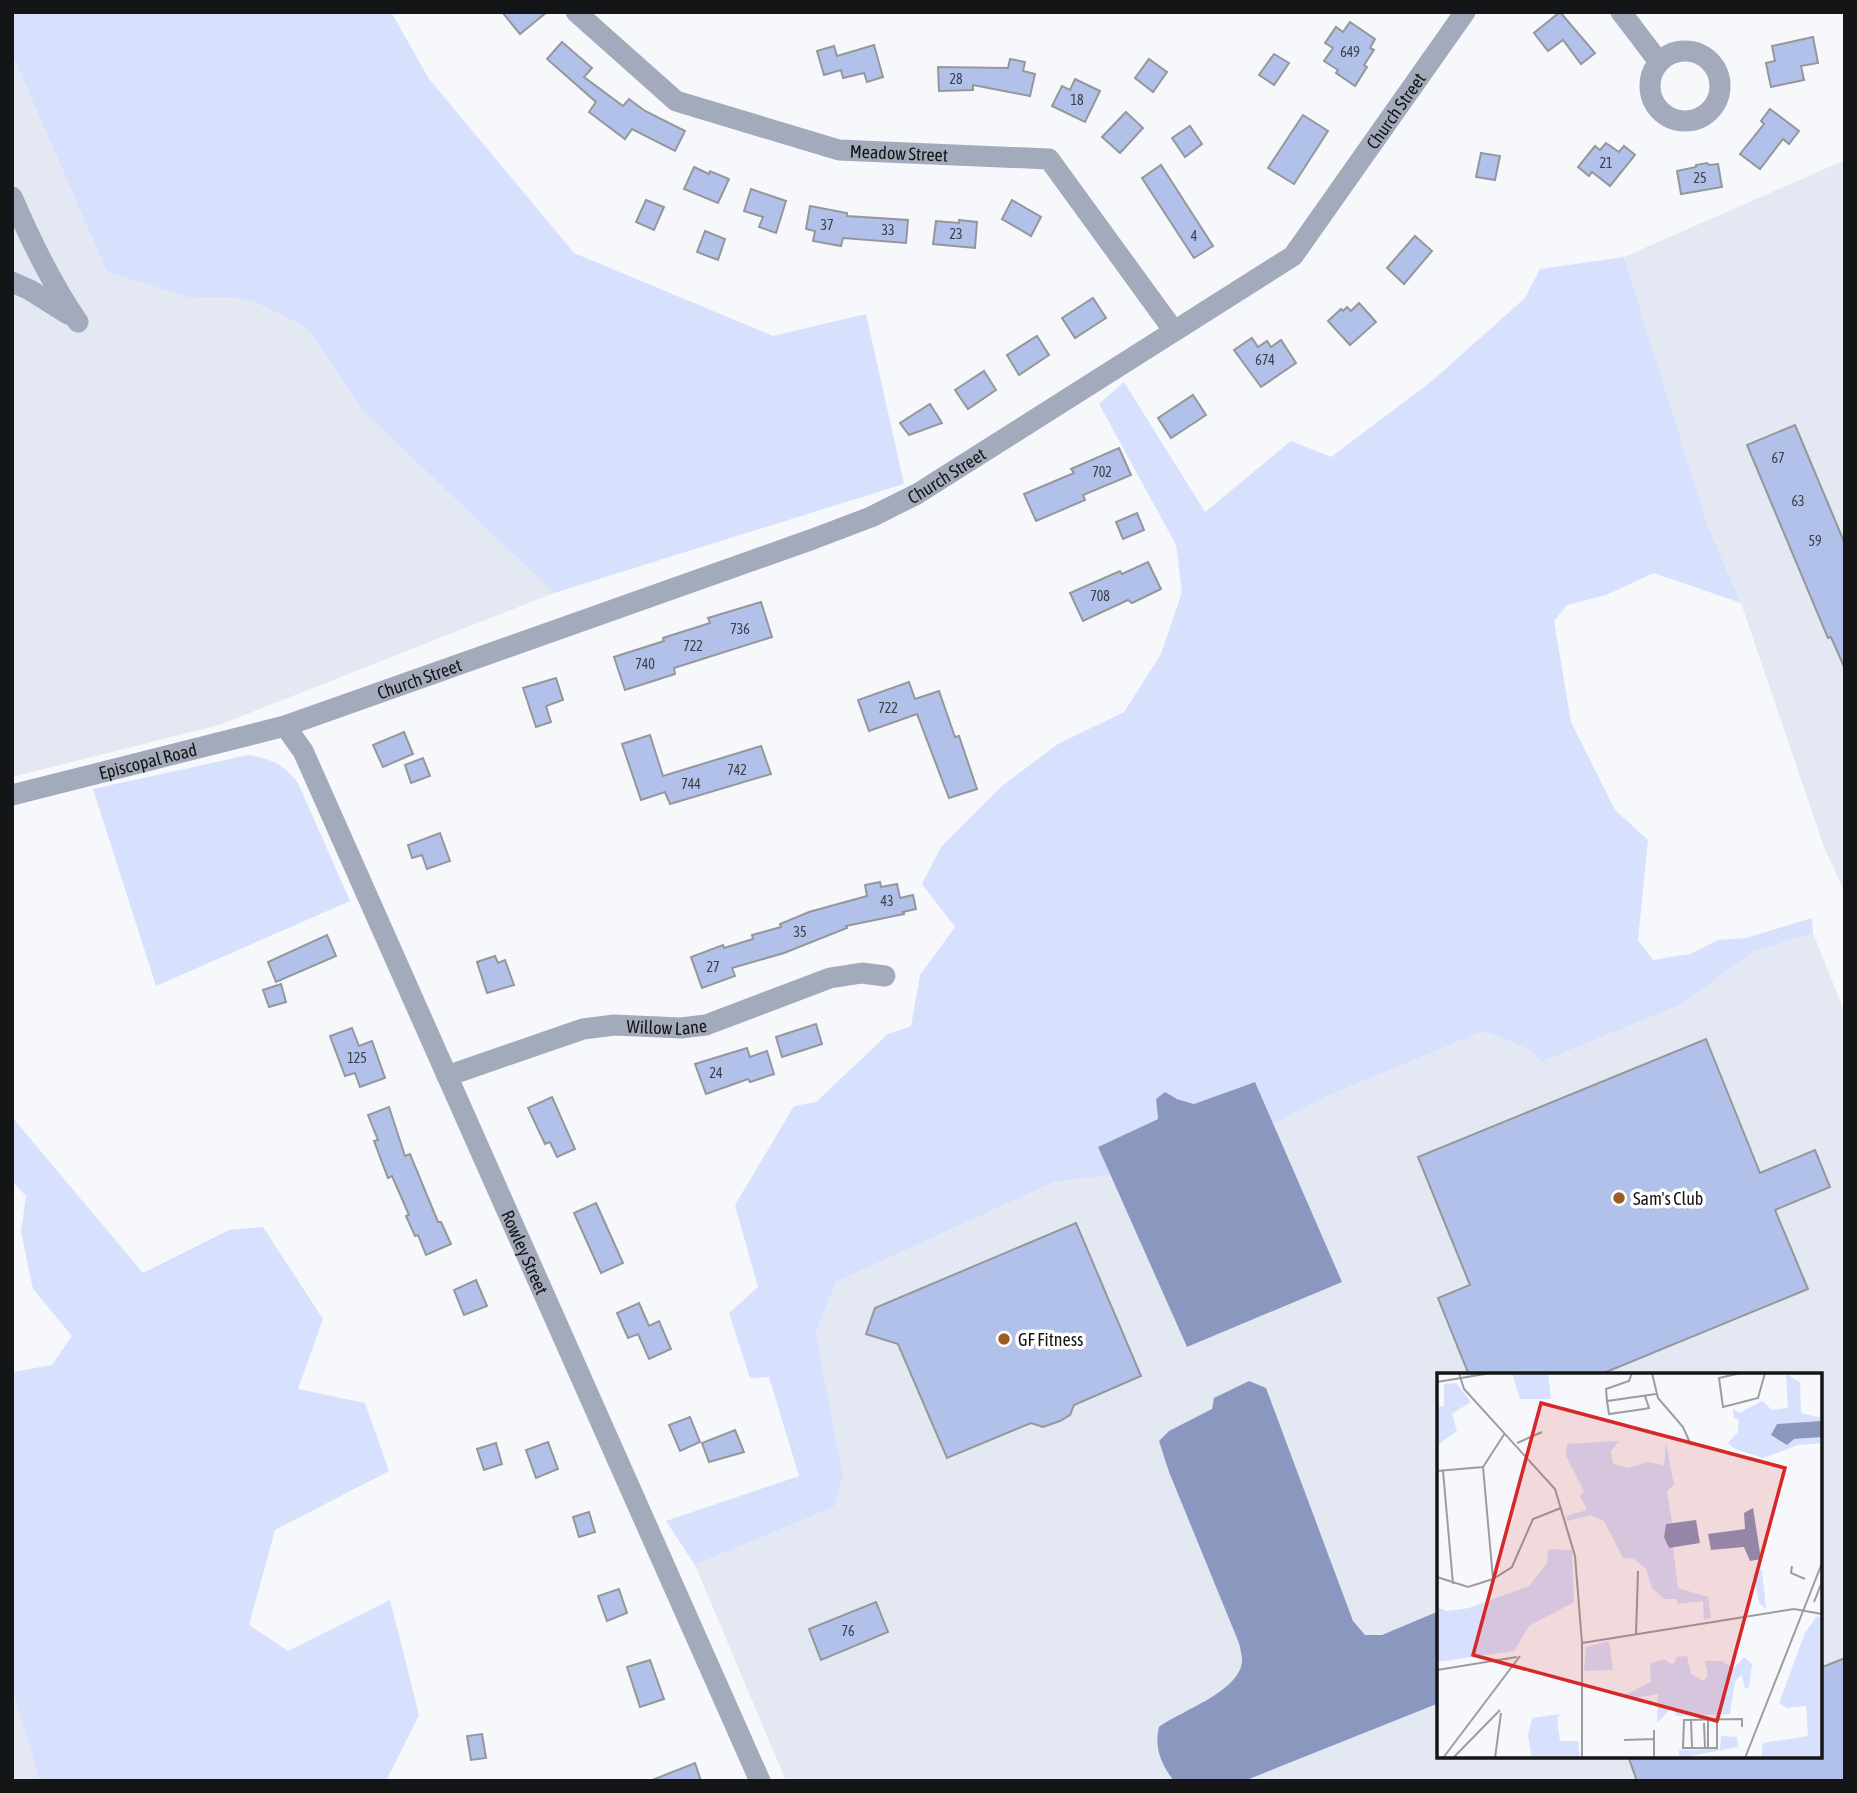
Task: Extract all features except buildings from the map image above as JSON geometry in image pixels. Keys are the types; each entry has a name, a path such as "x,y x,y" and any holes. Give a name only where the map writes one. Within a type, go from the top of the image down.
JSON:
{"street":[{"name":"Meadow Street","path":"576,12 676,101 839,150 1049,159 1174,331"},
{"name":"Church Street","path":"285,726 871,517 965,466 1293,256 1465,12"},
{"path":"1620,12 1659,62"},
{"path":"12,197 45,268 78,322 57,306 12,282"},
{"name":"Episcopal Road","path":"12,795 285,726"},
{"name":"Rowley Street","path":"285,726 303,751 760,1781"},
{"name":"Willow Lane","path":"447,1076 583,1029 614,1025 681,1028 706,1025 831,978 862,973 885,976"}],"shaded area":[{"path":"12,12 391,12 429,79 574,253 773,336 866,314 904,484 554,593 365,413 306,327 252,301 228,297 190,298 107,272 12,54"},
{"path":"12,54 107,272 190,298 228,297 252,301 306,327 365,413 554,593 219,725 12,777"},
{"path":"1845,160 1845,893 1824,847 1741,603 1708,526 1624,257"},
{"path":"1624,257 1708,526 1741,603 1654,573 1606,595 1567,605 1554,621 1571,722 1615,810 1648,840 1638,940 1653,960 1690,954 1718,940 1746,938 1812,918 1813,933 1753,952 1680,1005 1541,1062 1530,1050 1484,1031 1325,1097 1273,1124 1255,1082 1194,1104 1177,1099 1156,1100 1158,1119 1098,1147 1110,1175 1054,1182 836,1282 816,1333 843,1476 834,1507 695,1565 666,1521 799,1476 769,1377 750,1378 729,1313 758,1287 735,1205 794,1106 816,1102 888,1034 911,1026 920,975 955,927 922,884 941,847 1002,786 1058,744 1124,712 1161,654 1182,592 1176,545 1099,404 1124,382 1205,512 1291,441 1331,457 1432,381 1525,298 1540,269"},
{"path":"248,755 276,763 288,771 298,783 350,901 156,986 93,789"},
{"path":"1813,933 1845,1013 1845,1781 786,1781 695,1565 834,1507 843,1476 816,1333 836,1282 1054,1182 1110,1175 1187,1347 1341,1282 1273,1124 1325,1097 1484,1031 1530,1050 1541,1062 1680,1005 1753,952"},
{"path":"1255,1082 1342,1282 1187,1347 1098,1147 1158,1119 1156,1099 1165,1092 1194,1104"},
{"path":"12,1117 143,1273 229,1230 263,1227 323,1319 298,1389 365,1403 389,1471 275,1530 249,1625 288,1651 390,1600 419,1715 386,1781 40,1781 12,1690 12,1372 52,1365 72,1336 33,1289 21,1232 26,1196 12,1181"},
{"path":"1249,1381 1266,1388 1353,1621 1365,1635 1382,1635 1437,1612 1437,1704 1244,1781 1174,1781 1160,1756 1157,1742 1159,1727 1221,1691 1239,1671 1242,1660 1239,1643 1169,1472 1159,1441 1169,1431 1212,1409 1214,1398"},
{"path":"12,1690 40,1781 12,1781"}],"place":[{"name":"Sam's Club","path":"1619,1198"},
{"name":"GF Fitness","path":"1004,1339"}]}
